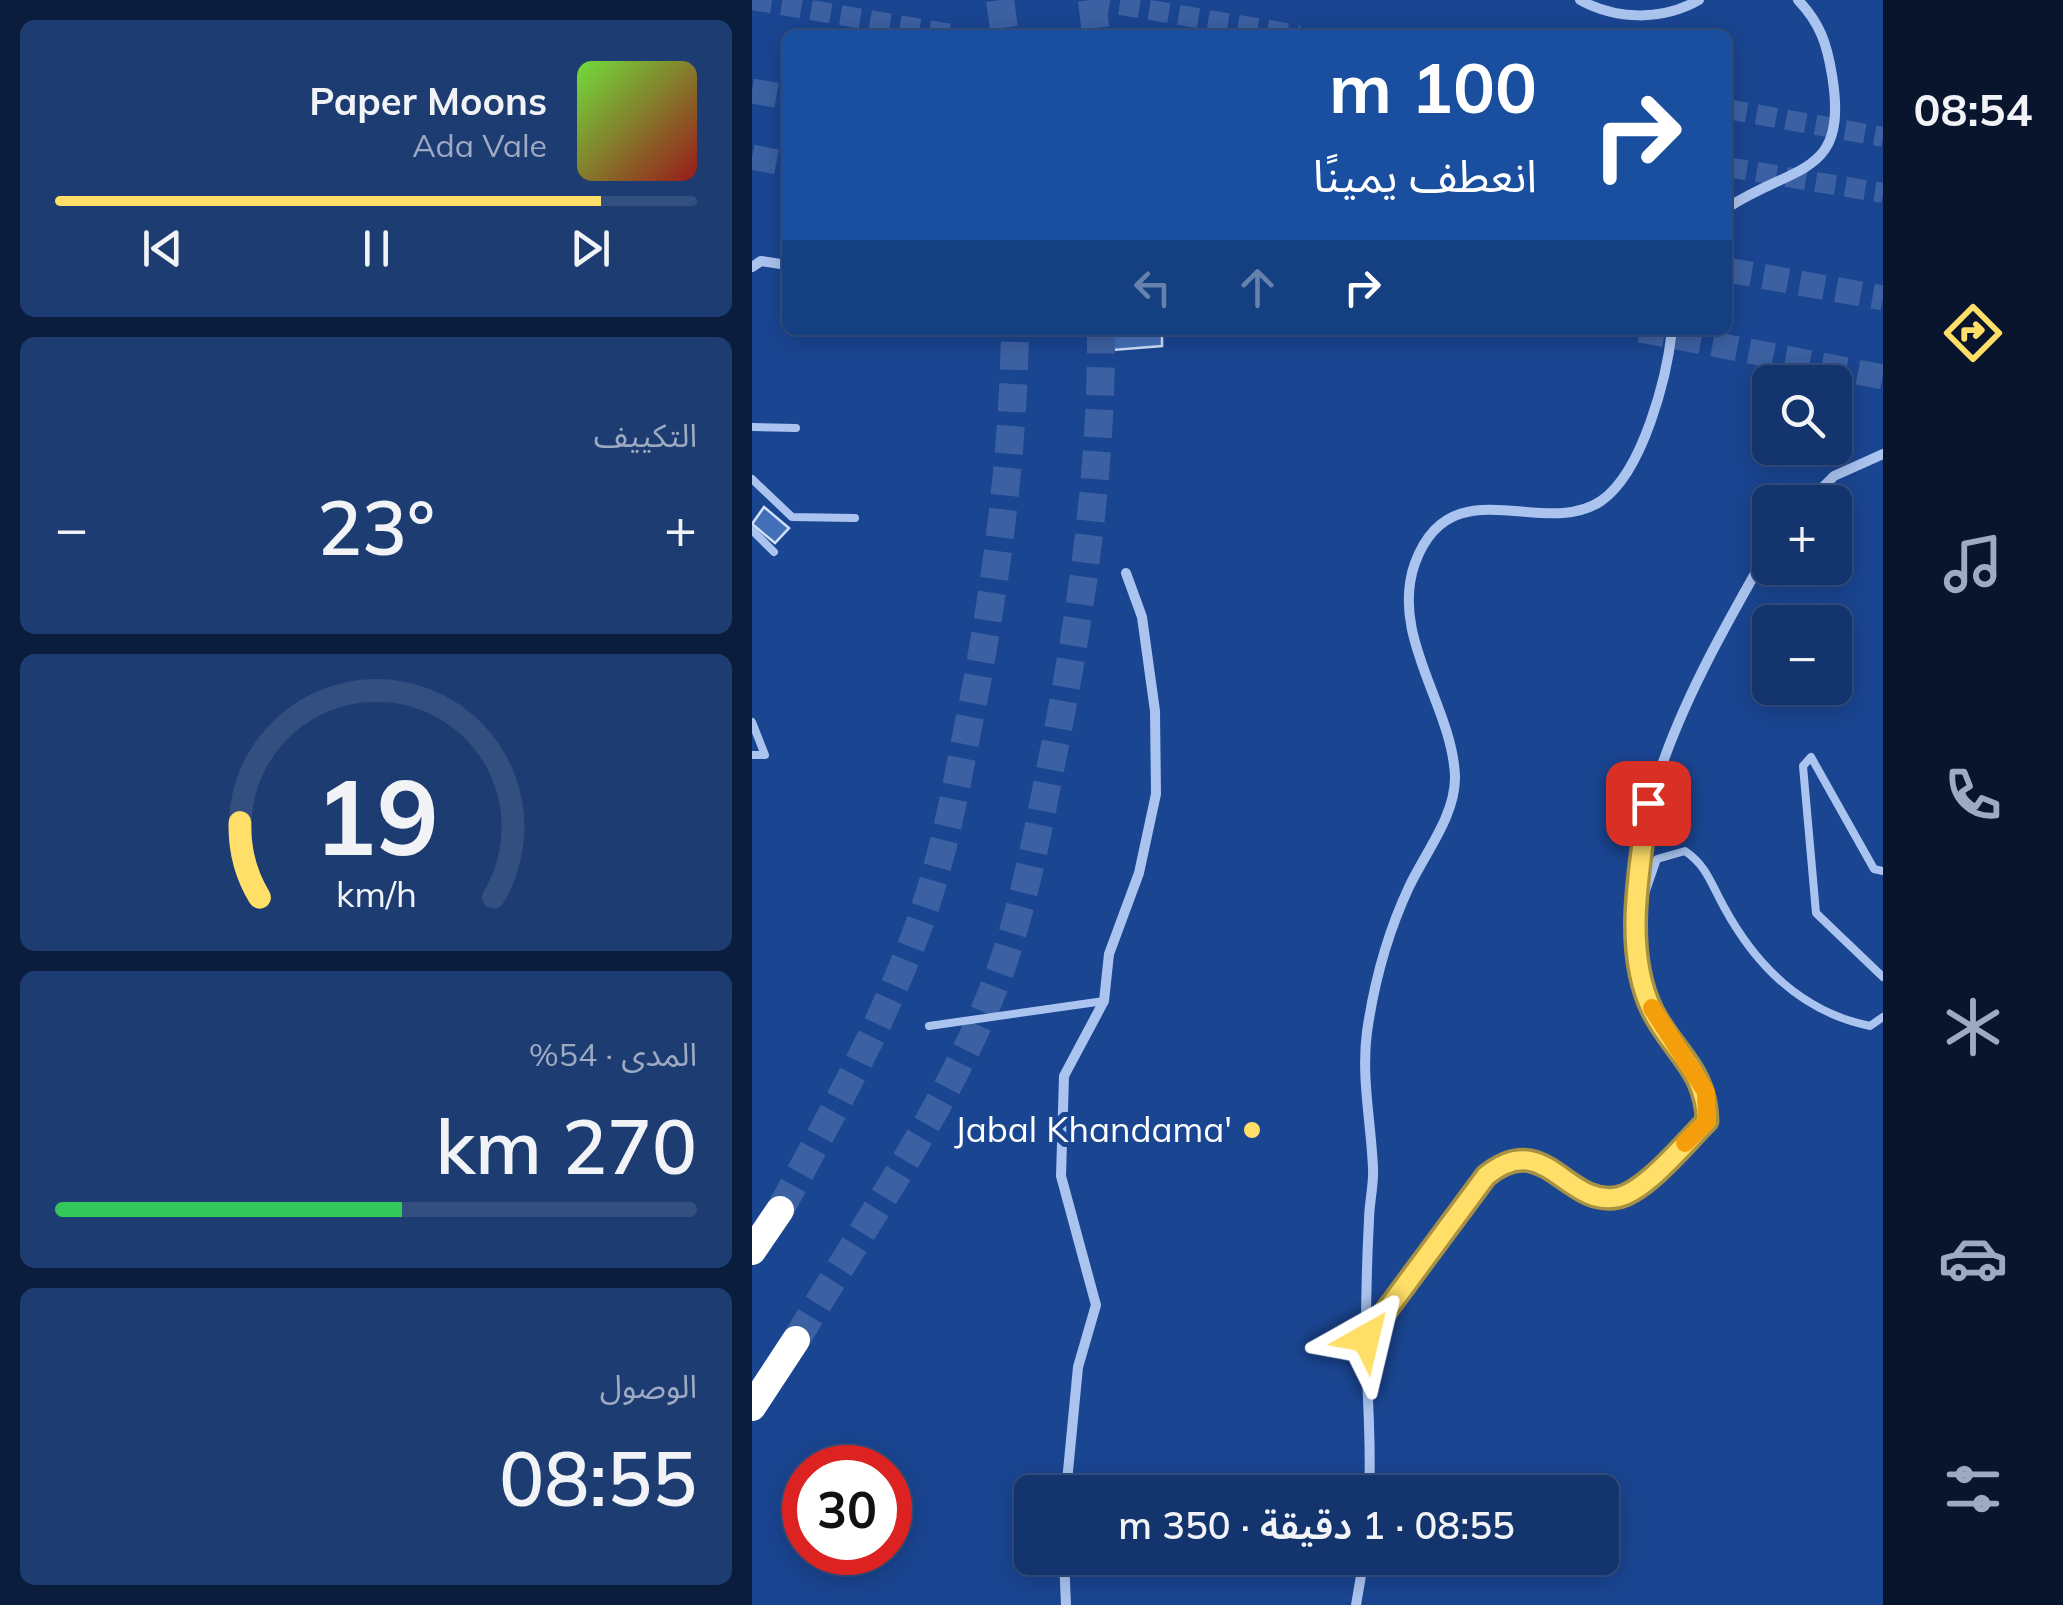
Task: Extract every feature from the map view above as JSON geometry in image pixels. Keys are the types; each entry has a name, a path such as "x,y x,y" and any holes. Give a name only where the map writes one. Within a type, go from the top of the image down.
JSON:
{"highway":[{"path":"752,1251 780,1210"},
{"path":"752,1407 796,1340"}],"street":[{"path":"1580,0 1624,17 1669,12 1699,0"},
{"path":"1732,205 1821,157 1831,142 1839,116 1827,42 1814,17 1798,0"},
{"path":"755,260 782,264"},
{"path":"1370,1475 1372,1439 1366,1338 1373,1172 1364,1060 1367,1030 1395,920 1449,805 1455,778 1438,706 1414,638 1409,603 1414,565 1428,538 1448,520 1477,508 1578,510 1601,501 1624,473 1659,404 1671,335"},
{"path":"1825,485 1834,476 1882,454"},
{"path":"1068,1475 1078,1368 1096,1304 1060,1176 1064,1076 1104,1001 1109,954 1139,873 1156,794 1155,711 1142,617 1126,573"},
{"path":"1366,1338 1486,1176 1503,1162 1524,1160 1542,1164 1594,1196 1618,1197 1639,1187 1707,1121 1706,1092 1652,1010 1641,970 1638,915 1648,803 1674,729 1752,579"},
{"path":"1065,1575 1066,1605"},
{"path":"1356,1605 1361,1575"}],"lane":[{"path":"752,427 796,428"},
{"path":"752,479 792,517 855,518"},
{"path":"752,530 774,552"},
{"path":"752,722 765,754 752,755"},
{"path":"1882,871 1874,869 1810,756 1803,766 1816,913 1882,977"},
{"path":"1638,915 1656,859 1684,851 1704,864 1757,961 1796,994 1837,1019 1870,1026 1882,1017"},
{"path":"929,1026 1104,1001"}],"building":[{"path":"1113,335 1162,335 1162,346 1113,350"},
{"path":"764,507 789,528 775,543 752,524"}],"tunnel":[{"path":"752,0 928,30"},
{"path":"1000,0 1004,30"},
{"path":"1090,0 1269,30"},
{"path":"1092,0 1095,30"},
{"path":"752,91 782,96"},
{"path":"1732,110 1883,137"},
{"path":"752,157 782,163"},
{"path":"1732,168 1883,193"},
{"path":"1732,271 1883,298"},
{"path":"780,1210 889,999 919,925 940,858 993,589 1006,485 1015,335"},
{"path":"796,1340 962,1059 1011,939 1041,815 1080,603 1098,439 1101,335"},
{"path":"1666,335 1883,377"}],"slow traffic":[{"path":"1652,1008 1706,1092 1707,1121 1685,1143"}],"place":[{"name":"Jabal Khandama'","path":"1252,1130"}],"route":[{"path":"1366,1338 1486,1176 1503,1162 1524,1160 1542,1164 1594,1196 1618,1197 1639,1187 1707,1121 1706,1092 1652,1010 1641,970 1636,893 1648,803"}]}
